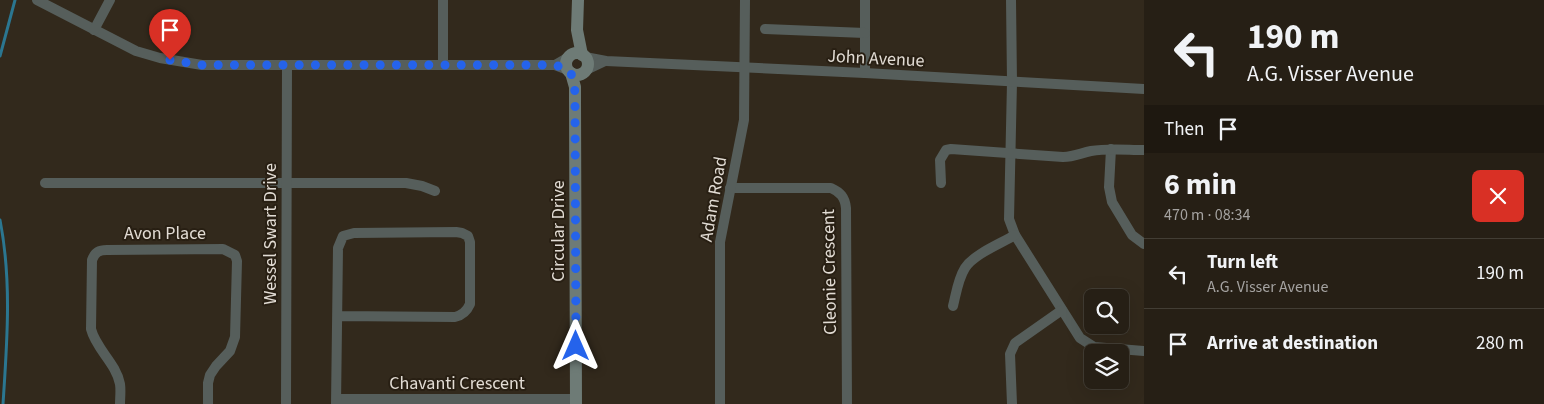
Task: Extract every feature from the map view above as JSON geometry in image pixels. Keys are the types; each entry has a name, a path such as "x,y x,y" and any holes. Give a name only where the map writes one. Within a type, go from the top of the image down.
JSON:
{"street":[{"path":"37,0 136,51 180,63 202,65 443,64 504,66 576,64"},
{"path":"94,30 110,0"},
{"path":"443,0 443,64"},
{"name":"Circular Drive","path":"576,402 574,87 578,0"},
{"name":"Adam Road","path":"720,404 720,242 743,127 745,108 744,0"},
{"path":"865,0 865,73"},
{"path":"1011,0 1012,82 1009,219 1015,235 1080,338 1094,347 1144,351"},
{"path":"765,29 865,32"},
{"name":"John Avenue","path":"576,64 606,61 744,67 1144,89"},
{"name":"Wessel Swart Drive","path":"286,404 287,65"},
{"path":"1111,149 1109,187 1112,202 1132,236 1144,244"},
{"path":"941,183 940,160 946,150 1072,157 1091,151 1111,149 1144,150"},
{"path":"45,183 406,182 435,192"},
{"name":"Cleonie Crescent","path":"730,188 831,188 838,191 844,198 846,208 847,404"},
{"name":"Chavanti Crescent","path":"338,316 455,317 462,315 470,304 470,242 468,236 462,232 354,233 343,236 338,248 337,402 576,402"},
{"path":"953,306 960,279 968,264 978,256 1015,235"},
{"name":"Avon Place","path":"120,404 120,385 117,376 95,340 91,329 92,260 94,254 100,250 224,249 235,255 237,261 236,337 230,351 210,375 208,404"},
{"path":"1012,404 1010,354 1012,347 1062,310"}],"waterway":[{"path":"0,56 15,0"},
{"path":"0,220 4,243 7,289 7,335 3,404"}],"route":[{"path":"170,60 202,65 555,65 568,70 571,73 575,101 576,346"}]}
